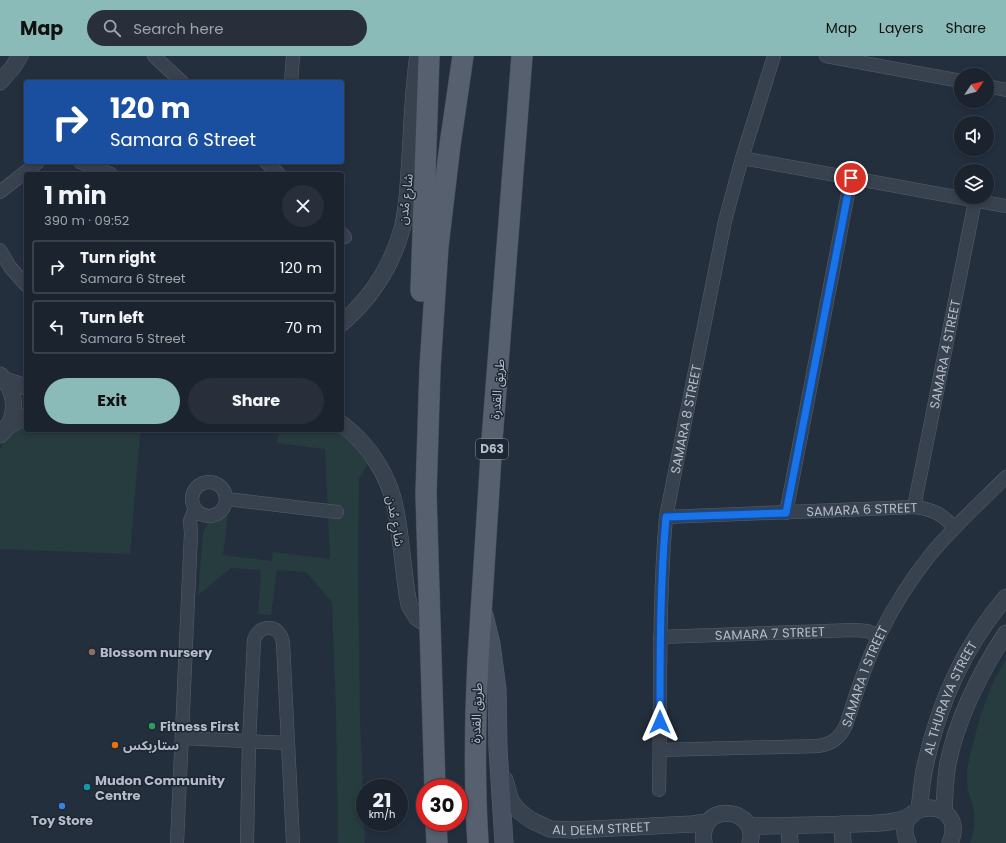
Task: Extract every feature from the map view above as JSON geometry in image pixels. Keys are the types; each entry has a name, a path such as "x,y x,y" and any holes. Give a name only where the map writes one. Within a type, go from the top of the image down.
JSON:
{"main road":[{"path":"427,429 420,337 429,56"},
{"path":"435,779 426,494 427,429 433,307 438,246 450,145 463,56"},
{"name":"طريق القدرة","path":"478,843 475,785 475,733 481,605 522,56"},
{"path":"481,605 490,638 495,667 497,689 498,750 504,843"},
{"path":"436,831 437,843"}],"street":[{"path":"0,82 20,56"},
{"path":"154,56 180,80"},
{"path":"292,80 294,56"},
{"name":"شارع مُدن","path":"344,321 377,284 392,258 402,229 407,201 418,56"},
{"name":"SAMARA 8 STREET","path":"659,790 660,637 662,561 666,517 725,221 742,158 774,56"},
{"path":"826,56 954,80"},
{"path":"994,87 1006,90"},
{"path":"742,158 954,197"},
{"path":"25,172 35,164"},
{"path":"85,164 106,172"},
{"path":"269,164 277,172"},
{"path":"0,192 24,173"},
{"path":"786,513 851,178"},
{"name":"SAMARA 4 STREET","path":"914,507 974,204"},
{"path":"994,204 1006,206"},
{"path":"0,250 10,266 24,283"},
{"path":"3,377 24,386"},
{"path":"3,377 10,389 14,408 12,418 4,431"},
{"path":"4,431 24,417"},
{"name":"شارع مُدن","path":"344,425 351,430 368,450 382,471 391,490 396,511 409,605 417,618 430,626"},
{"name":"SAMARA 1 STREET","path":"660,750 818,746 836,740 846,725 865,670 879,636 912,579 954,528 1006,477"},
{"path":"208,482 221,486 227,499 223,511 212,517 206,517 199,513 192,501 196,488 208,482"},
{"path":"227,499 337,512"},
{"name":"SAMARA 6 STREET","path":"666,517 914,507 926,508 937,512 947,519 954,528"},
{"path":"177,843 191,534 190,520 195,508"},
{"path":"191,534 206,517"},
{"name":"AL THURAYA STREET","path":"908,843 906,828 908,820 915,812 937,720 947,690 982,628 1006,597"},
{"path":"247,843 249,741 254,640 258,632 267,628 276,631 282,638 293,843"},
{"name":"SAMARA 7 STREET","path":"660,637 854,630 867,631 879,636"},
{"name":"AL THURAYA STREET","path":"944,812 948,764 959,724 971,694 986,664 1006,633"},
{"path":"182,738 288,743"},
{"name":"AL DEEM STREET","path":"498,750 506,789 511,801 519,811 531,820 550,829 582,830 692,824 707,822 720,814 728,813 740,817 749,826"},
{"path":"750,843 751,833 749,826 789,826 896,821 915,812 931,807 944,812 950,818 953,826 953,834 950,843"},
{"path":"704,843 704,831 707,822"},
{"path":"842,824 843,843"},
{"path":"789,826 790,843"}],"green space":[{"path":"24,419 24,432 146,432 140,434 130,554 0,549 0,449 6,436"},
{"path":"279,432 344,432 369,461 359,479 358,570 362,779 356,779 356,831 365,831 365,843 338,843 336,711 332,602 306,572 277,570 271,615 258,614 261,570 231,568 198,595 203,533 207,524 228,514 223,555 272,561 273,552 330,559 325,449 277,443"},
{"path":"1006,659 1006,843 970,843 974,816 967,784 968,762 986,700"}],"place":[{"name":"Blossom nursery","path":"92,652"},
{"name":"Fitness First","path":"152,726"},
{"name":"ستاربكس","path":"115,745"},
{"name":"Mudon Community Centre","path":"87,787"},
{"name":"Toy Store","path":"62,806"}],"route":[{"path":"660,722 662,561 666,517 786,513 851,178"}]}
